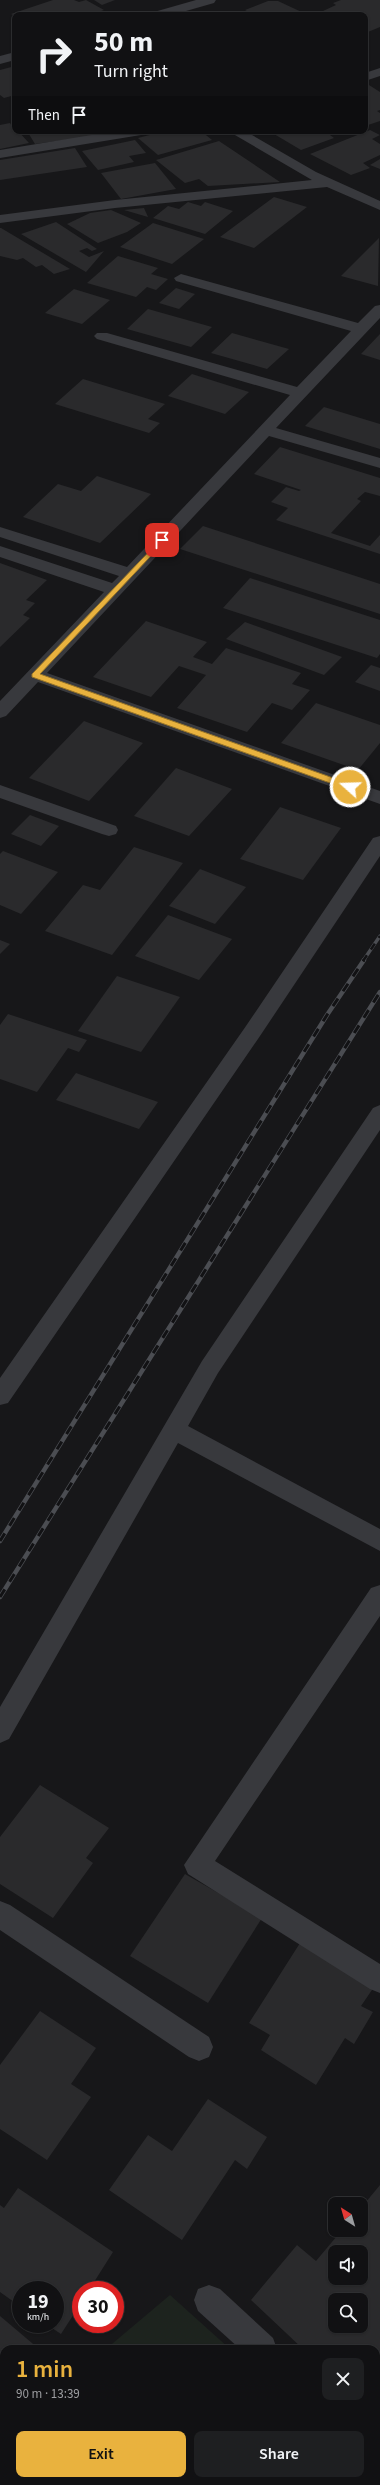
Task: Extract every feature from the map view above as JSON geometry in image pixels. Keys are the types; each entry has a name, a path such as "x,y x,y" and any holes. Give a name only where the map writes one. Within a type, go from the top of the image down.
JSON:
{"street":[{"path":"168,12 210,0"},
{"path":"0,60 12,57"},
{"path":"368,76 380,72"},
{"path":"0,154 123,134"},
{"path":"240,134 310,175 380,206"},
{"path":"0,219 115,204 328,183"},
{"path":"181,278 362,329"},
{"path":"0,712 380,309"},
{"path":"102,336 300,393"},
{"path":"266,430 380,463"},
{"path":"0,532 130,574"},
{"path":"0,551 115,590"},
{"path":"35,675 380,798"},
{"path":"0,791 109,830"},
{"path":"0,1396 253,1031 380,842"},
{"path":"0,1731 210,1367 380,1113"},
{"path":"174,1430 380,1541"},
{"path":"380,1596 197,1865 380,1980"},
{"path":"0,1914 199,2047"},
{"path":"209,2300 258,2345"}],"shaded area":[{"path":"170,2295 226,2345 111,2345"}],"building":[{"path":"53,0 74,0 79,2 86,0 104,10 98,12 17,12"},
{"path":"94,0 115,0 102,5"},
{"path":"341,0 380,0 380,27 368,32 368,12 323,11 336,5 333,3"},
{"path":"268,1 278,1 302,12 248,12 245,10"},
{"path":"12,67 12,96 4,98 0,95 0,70"},
{"path":"368,85 380,92 380,110 377,111 380,113 380,121 368,125"},
{"path":"10,123 12,126 12,134 21,134 29,143 0,149 0,125"},
{"path":"370,130 380,135 372,139 380,144 380,155 363,163 370,168 351,175 310,154 360,134 368,134 368,131"},
{"path":"29,134 102,135 35,144"},
{"path":"153,134 205,134 212,140 158,155 138,138"},
{"path":"274,134 333,134 330,135 334,138 301,150"},
{"path":"135,140 146,153 129,156 134,162 98,170 82,151"},
{"path":"219,141 280,182 208,186 199,179 185,183 156,160"},
{"path":"75,148 87,167 0,180 0,160"},
{"path":"380,159 380,169 370,165"},
{"path":"155,163 176,189 121,199 101,173"},
{"path":"274,197 307,207 254,248 220,237"},
{"path":"188,202 201,206 205,202 233,211 205,234 153,218 168,206 179,209"},
{"path":"144,208 148,217 124,210"},
{"path":"111,210 141,223 127,232 98,243 67,224 90,213"},
{"path":"56,222 97,249 92,251 87,248 79,251 89,257 104,251 86,272 21,234"},
{"path":"153,223 204,239 172,264 120,247"},
{"path":"0,228 70,269 54,274 42,265 36,267 23,258 17,260 0,256"},
{"path":"379,238 378,286 341,276"},
{"path":"118,256 158,268 151,274 168,279 156,290 147,287 136,297 87,283"},
{"path":"176,288 195,294 179,309 159,303"},
{"path":"74,289 110,300 82,324 45,313"},
{"path":"148,309 212,327 191,347 127,329"},
{"path":"232,333 289,349 267,369 211,353"},
{"path":"380,334 380,360 361,354"},
{"path":"192,374 249,392 225,414 168,396"},
{"path":"83,379 165,404 148,419 160,423 149,433 55,404"},
{"path":"324,407 380,424 380,449 305,426"},
{"path":"280,447 380,478 380,496 365,492 357,499 361,501 331,533 370,546 380,535 380,554 276,520 288,508 271,502 286,487 299,491 301,490 254,474"},
{"path":"97,476 151,494 100,543 23,517 58,484 81,491"},
{"path":"203,526 380,584 380,614 180,549"},
{"path":"0,563 47,580 26,600 35,603 23,615 30,618 0,647"},
{"path":"250,578 380,620 380,654 377,658 223,608"},
{"path":"146,621 207,642 193,657 212,664 226,648 301,673 292,684 310,690 292,710 272,703 247,732 177,708 206,675 179,666 151,697 93,677"},
{"path":"245,622 342,657 324,675 226,639"},
{"path":"371,665 380,668 380,691 355,682"},
{"path":"316,703 380,725 380,743 358,770 281,743"},
{"path":"84,721 143,743 89,801 29,778"},
{"path":"176,768 232,789 189,836 134,816"},
{"path":"280,807 341,828 303,880 240,859"},
{"path":"30,815 59,826 41,846 11,834"},
{"path":"134,847 183,863 112,955 45,931 83,885 100,890"},
{"path":"3,851 58,872 21,914 0,905 0,854"},
{"path":"200,869 246,887 215,924 169,906"},
{"path":"168,915 232,939 199,980 135,956"},
{"path":"0,940 10,944 0,954"},
{"path":"117,976 180,997 141,1052 78,1031"},
{"path":"8,1014 87,1040 79,1052 68,1048 37,1092 0,1079 0,1025"},
{"path":"76,1073 158,1102 139,1129 56,1100"},
{"path":"40,1785 109,1828 86,1858 93,1863 53,1918 0,1884 0,1837"},
{"path":"185,1874 262,1918 208,2003 130,1956"},
{"path":"300,1943 374,1987 361,2006 373,2012 354,2044 345,2038 316,2085 261,2050 270,2035 249,2023"},
{"path":"40,2011 96,2048 71,2084 91,2097 47,2160 0,2129 0,2065"},
{"path":"208,2099 267,2137 247,2169 235,2160 182,2240 109,2190 148,2135 172,2151"},
{"path":"380,2185 380,2345 299,2345 251,2300 297,2245 316,2261 328,2247 328,2285 368,2285 368,2245 329,2245 336,2237 368,2237 368,2200"},
{"path":"18,2188 113,2252 95,2281 72,2281 72,2317 64,2329 64,2281 12,2281 12,2301 0,2292 0,2205 4,2208"},
{"path":"0,2316 12,2326 12,2333 20,2333 34,2345 0,2345"}],"railway":[{"path":"363,961 380,936"},
{"path":"0,1541 327,1015 364,960"},
{"path":"0,1597 380,992"}],"route":[{"path":"162,540 35,675 350,787"}]}
